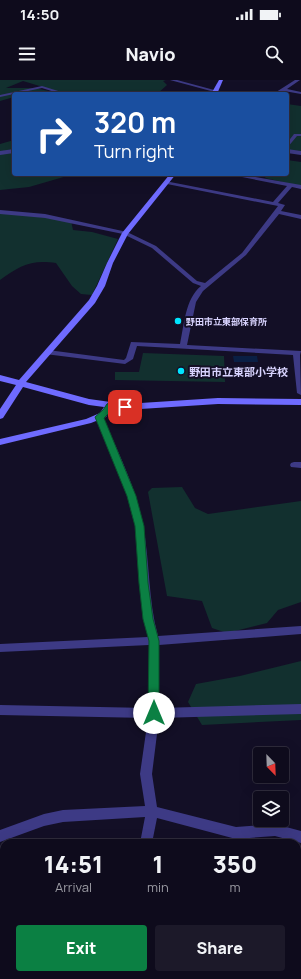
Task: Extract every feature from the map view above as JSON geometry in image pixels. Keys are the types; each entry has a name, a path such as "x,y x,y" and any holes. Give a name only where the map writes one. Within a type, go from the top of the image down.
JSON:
{"street":[{"path":"172,80 212,92"},
{"path":"215,92 221,80"},
{"path":"279,92 297,80"},
{"path":"19,92 42,87 59,92"},
{"path":"283,90 301,93"},
{"path":"0,96 12,93"},
{"path":"289,144 296,135 301,135"},
{"path":"0,153 12,151"},
{"path":"289,151 301,153"},
{"path":"0,416 21,383 97,294 125,233 172,176"},
{"path":"240,176 301,187"},
{"path":"261,180 264,176"},
{"path":"167,182 282,205 244,254 205,285 192,302 184,347"},
{"path":"274,204 291,185"},
{"path":"0,212 45,216 125,233 154,246 195,282 205,285"},
{"path":"278,212 301,217"},
{"path":"48,352 125,362 129,360 134,344 298,353 301,393"},
{"path":"0,378 109,406 152,406 218,401 301,402"},
{"path":"0,442 55,430 99,417 107,412 109,406"},
{"path":"99,417 129,490 139,526 148,619 154,641 154,713 146,774 152,811 147,839"},
{"path":"0,648 154,641 301,630"},
{"path":"0,710 154,713 301,709"},
{"path":"0,836 44,820 63,816 152,811 236,833 275,830 301,837"}],"green space":[{"path":"0,80 166,80 163,81 167,85 159,92 59,92 23,81 6,88 34,88 54,92 12,92 12,98 0,101"},
{"path":"289,104 301,106 301,151 289,150"},
{"path":"12,141 12,176 67,176 29,187 0,190 0,144"},
{"path":"289,160 301,162 301,186 265,178 266,176 289,176"},
{"path":"0,212 71,221 73,230 92,232 118,239 92,295 81,294 72,286 56,263 32,263 19,267 0,280"},
{"path":"143,353 224,356 225,382 115,380 115,372 139,372"},
{"path":"182,487 195,508 208,514 301,501 301,602 278,610 267,623 227,633 212,628 202,601 167,596 148,492 152,488"},
{"path":"301,661 301,720 202,725 188,702 196,684 240,676"}],"water":[{"path":"233,356 257,356 258,362 234,362"}],"place":[{"name":"野田市立東部保育所","path":"178,321"},
{"name":"野田市立東部小学校","path":"181,371"}],"route":[{"path":"125,407 109,406 107,412 99,417 125,479 139,526 148,619 154,641 154,713"}]}
